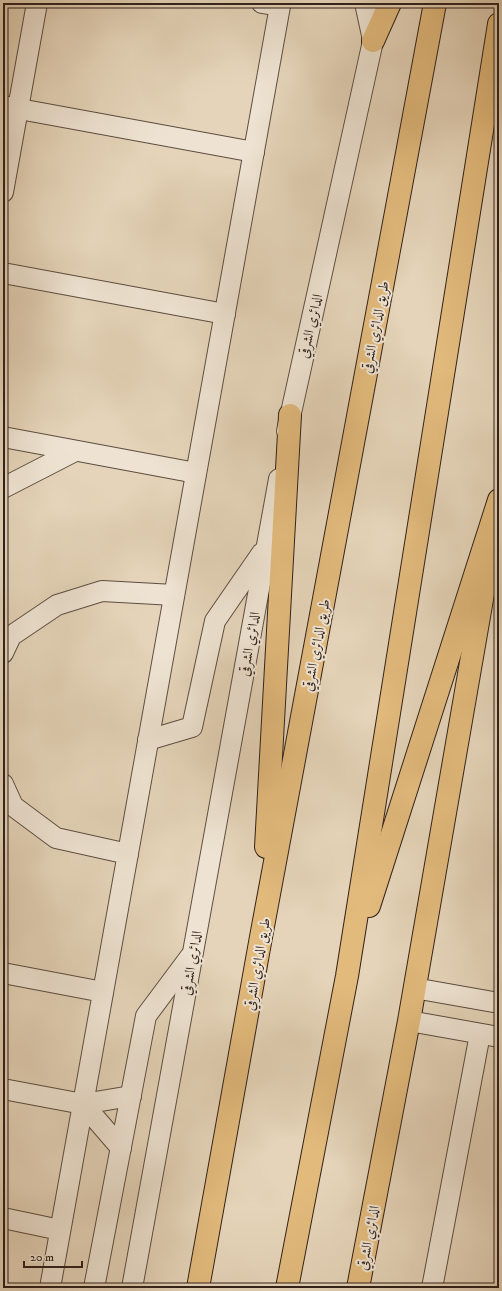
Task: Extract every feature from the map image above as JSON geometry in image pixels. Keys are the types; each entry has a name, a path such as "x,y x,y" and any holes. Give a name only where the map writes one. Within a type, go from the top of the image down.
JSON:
{"main road":[{"path":"373,41 390,3"},
{"name":"طريق الدائري الشرقي","path":"198,1288 261,937 435,3"},
{"path":"287,1288 347,976 499,24"},
{"path":"261,937 290,415"},
{"path":"347,976 499,500"},
{"name":"الدائري الشرقي","path":"358,1288 409,1021 499,503"}],"street":[{"path":"3,192 10,108 37,3"},
{"path":"365,3 373,41"},
{"name":"الدائري الشرقي","path":"132,1288 290,415 373,41 379,3"},
{"path":"50,1288 254,152 274,4"},
{"path":"10,108 254,152"},
{"path":"3,273 225,314"},
{"path":"3,438 196,473"},
{"path":"3,488 75,451"},
{"path":"148,740 192,727 215,621 267,546"},
{"path":"3,653 11,636 58,605 102,591 174,595"},
{"path":"3,784 13,806 56,838 128,854"},
{"path":"94,1288 146,1016 192,954"},
{"path":"3,974 103,992"},
{"path":"414,988 499,1003"},
{"path":"409,1021 489,1035 432,1288"},
{"path":"3,1089 83,1104 131,1096"},
{"path":"83,1104 121,1148"},
{"path":"3,1218 60,1230"}]}
